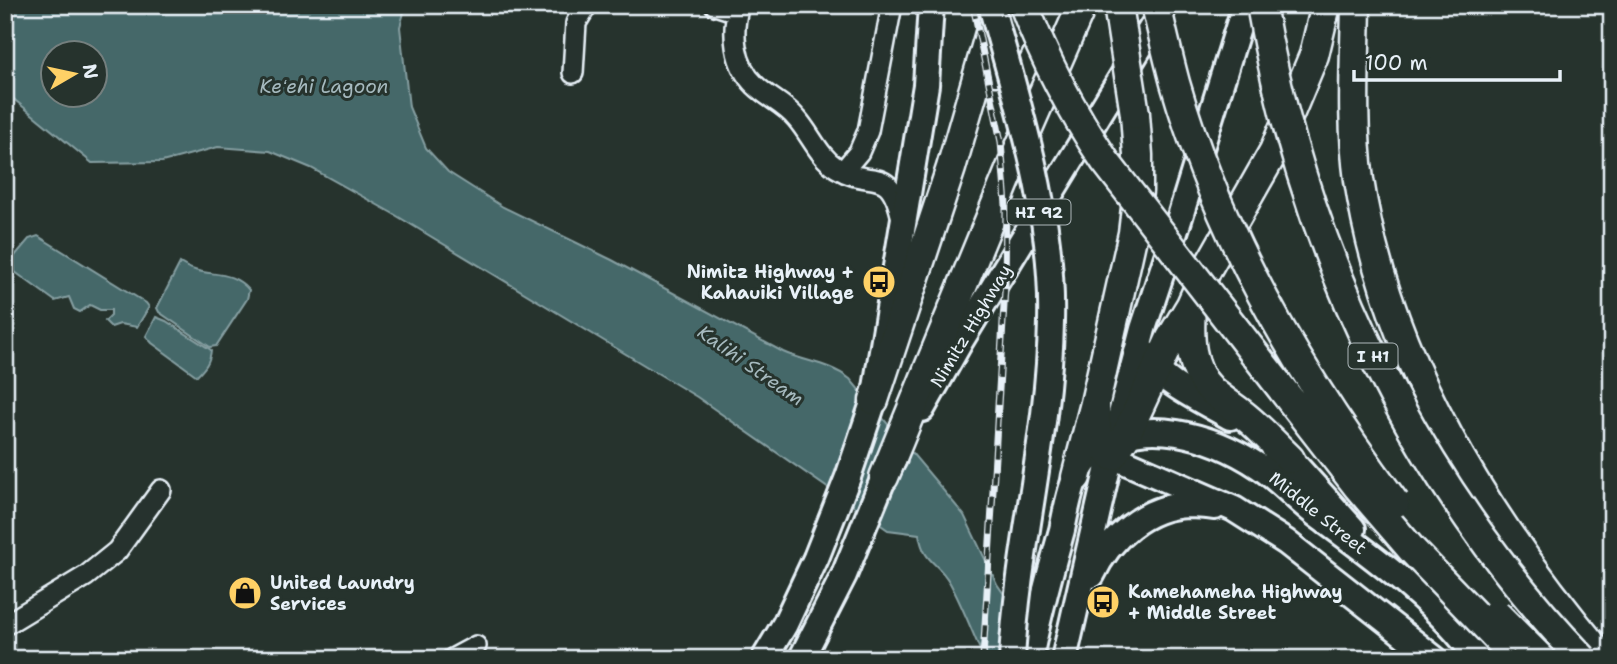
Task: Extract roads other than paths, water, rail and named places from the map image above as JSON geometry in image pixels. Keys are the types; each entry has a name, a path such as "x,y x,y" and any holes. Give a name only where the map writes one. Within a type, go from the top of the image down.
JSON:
{"highway":[{"path":"874,400 951,169 998,5"},
{"path":"951,169 1025,5"},
{"path":"1025,5 1039,45 1058,85 1077,120 1105,161 1358,487 1413,551 1519,659"},
{"path":"884,477 913,418 1015,158 1082,5"},
{"path":"1076,477 1119,303 1133,233 1139,155 1118,5"},
{"path":"1156,5 1175,84 1221,208 1281,331 1350,442 1401,511 1445,561 1541,659"},
{"name":"I H1","path":"1261,5 1279,94 1307,193 1340,285 1395,401 1426,455 1484,541 1538,610 1583,659"},
{"path":"1095,403 1095,424 1113,445 1274,151 1314,55 1326,5"},
{"path":"1356,5 1355,134 1359,180 1381,278 1399,328 1438,417 1499,520 1563,610 1604,659"},
{"path":"1191,305 1189,333 1192,353 1202,380 1290,459"}],"main road":[{"path":"765,659 816,558 848,477 874,400 926,85 931,5"},
{"path":"991,5 1041,195 1050,276 1051,321 1046,399 1015,610 1012,659"},
{"name":"Nimitz Highway","path":"913,418 1166,5"},
{"path":"1065,659 1113,445 1143,329 1245,5"},
{"path":"1143,329 1144,347 1149,363 1155,370 1290,459 1386,566"},
{"name":"Middle Street","path":"1113,445 1148,431 1162,430 1192,436 1233,451 1262,468 1315,514 1386,566 1463,638 1478,659"},
{"path":"1030,659 1076,477 1094,453 1113,445"},
{"path":"1113,445 1234,509 1286,542 1435,659"},
{"path":"801,659 844,575 884,477"},
{"path":"1077,608 1097,565 1121,534 1137,521 1170,507 1188,505 1234,509"}],"street":[{"path":"573,73 576,23 587,5"},
{"path":"715,5 738,9 734,33 736,48 746,76 788,109 824,158 843,171 875,178 889,185 898,201 902,219"},
{"path":"843,171 859,152 868,131 892,5"},
{"path":"875,178 893,174 905,165 914,150"},
{"path":"5,625 86,576 117,551 161,490"},
{"path":"452,659 476,646"}],"water":[{"path":"5,5 406,5 400,27 409,107 426,148 448,172 503,207 612,260 783,352 826,366 850,379 964,515 997,584 1027,628 1053,659 984,659 950,583 924,551 919,534 888,530 697,397 392,213 311,168 270,151 218,147 162,162 92,163 5,92"},
{"path":"38,236 146,303 149,307 137,327 120,324 111,327 105,321 111,315 111,310 100,310 90,305 80,312 74,309 69,297 55,301 15,272 13,258 29,239"},
{"path":"180,263 198,271 233,278 249,290 247,299 216,346 210,347 157,308"},
{"path":"156,317 211,350 207,365 197,376 146,336"}],"railway":[{"path":"973,5 1001,142 1006,205 1005,288 983,659"}],"place":[{"name":"Nimitz Highway + Kahauiki Village","path":"879,282"},
{"name":"United Laundry Services","path":"245,593"},
{"name":"Kamehameha Highway + Middle Street","path":"1103,602"}],"water label":[{"name":"Keʻehi Lagoon","path":"324,86"},
{"name":"Kalihi Stream","path":"751,365"}]}
